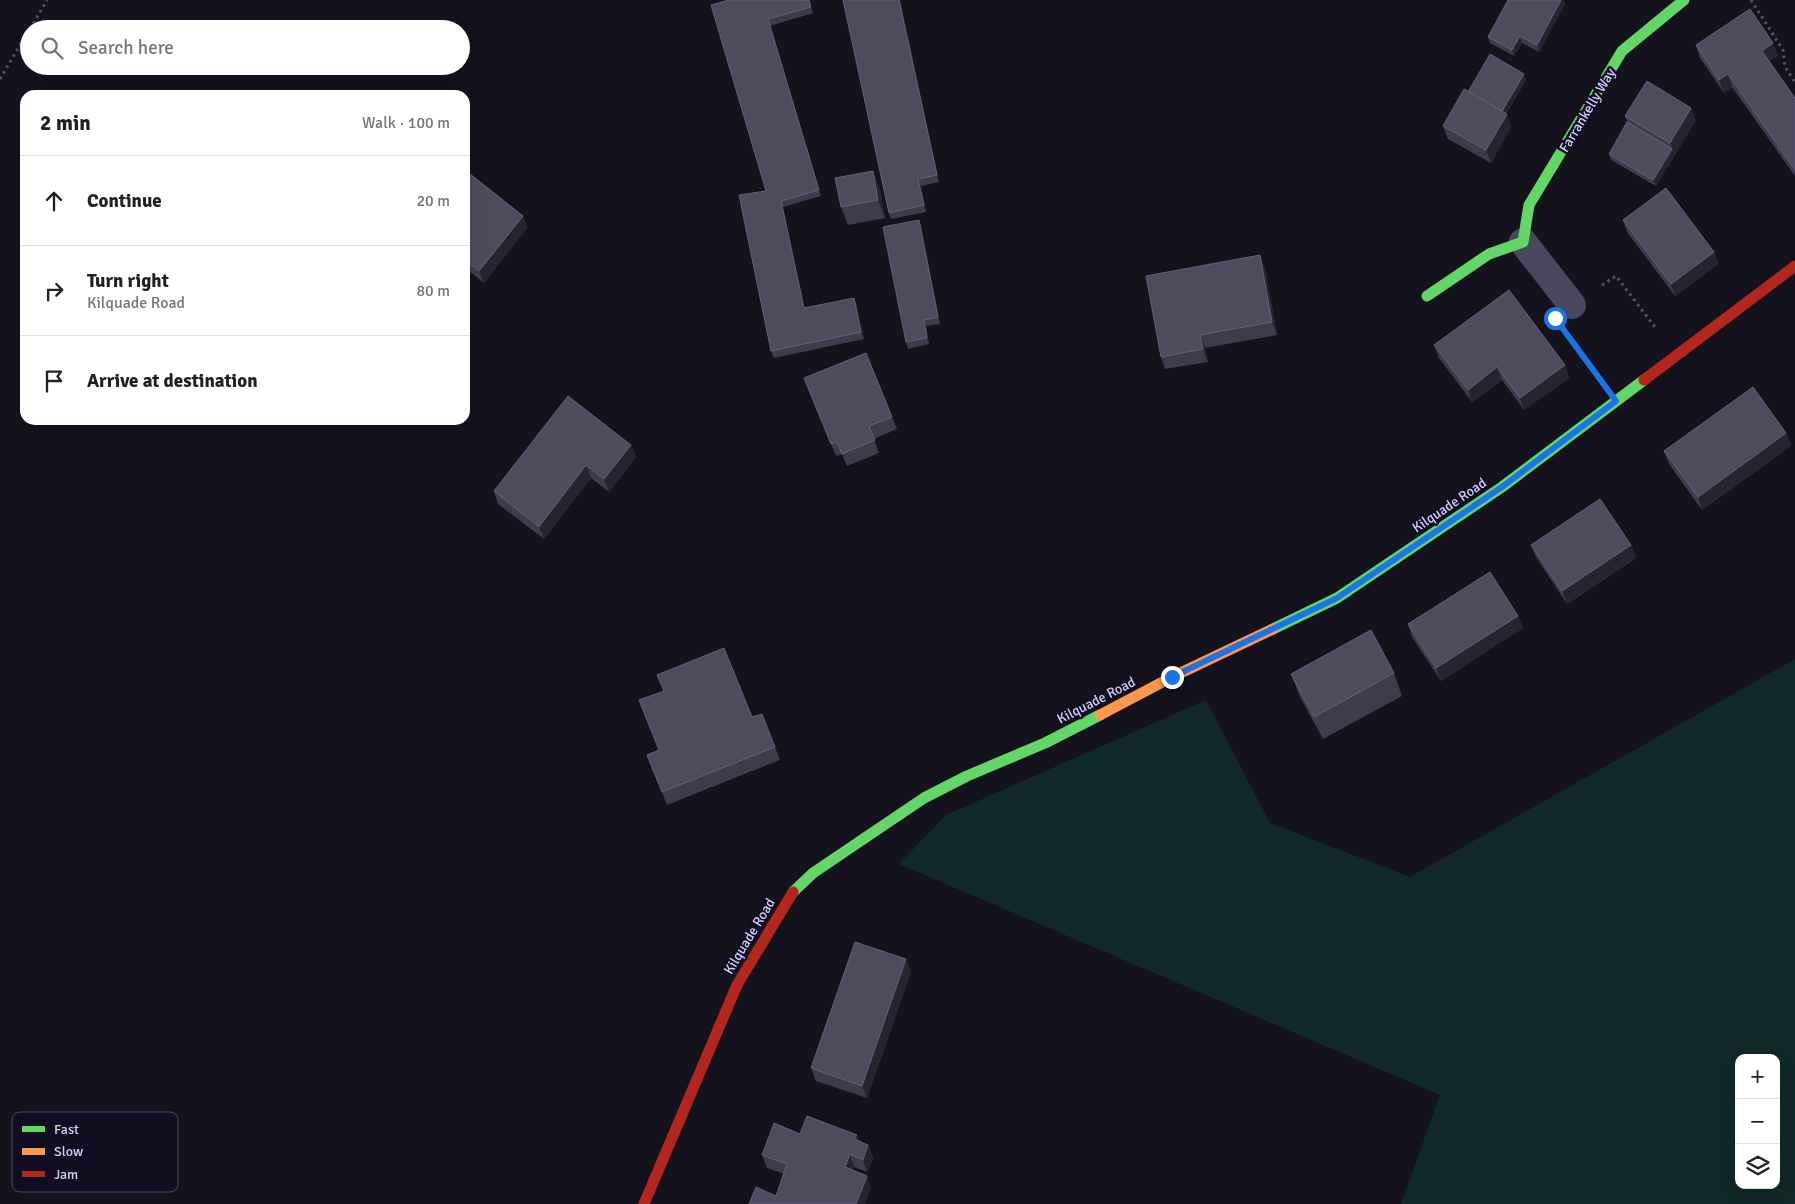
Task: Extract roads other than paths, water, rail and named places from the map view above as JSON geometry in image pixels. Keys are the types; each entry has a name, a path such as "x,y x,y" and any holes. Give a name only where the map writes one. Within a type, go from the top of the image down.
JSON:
{"street":[{"name":"Farrankelly Way","path":"1523,242 1529,205 1622,51 1684,0"},
{"path":"1427,296 1489,254 1523,242 1572,306"},
{"name":"Kilquade Road","path":"644,1204 737,985 793,892 813,873 924,798 967,776 1045,743 1180,673 1337,598 1502,487 1795,266"}]}
